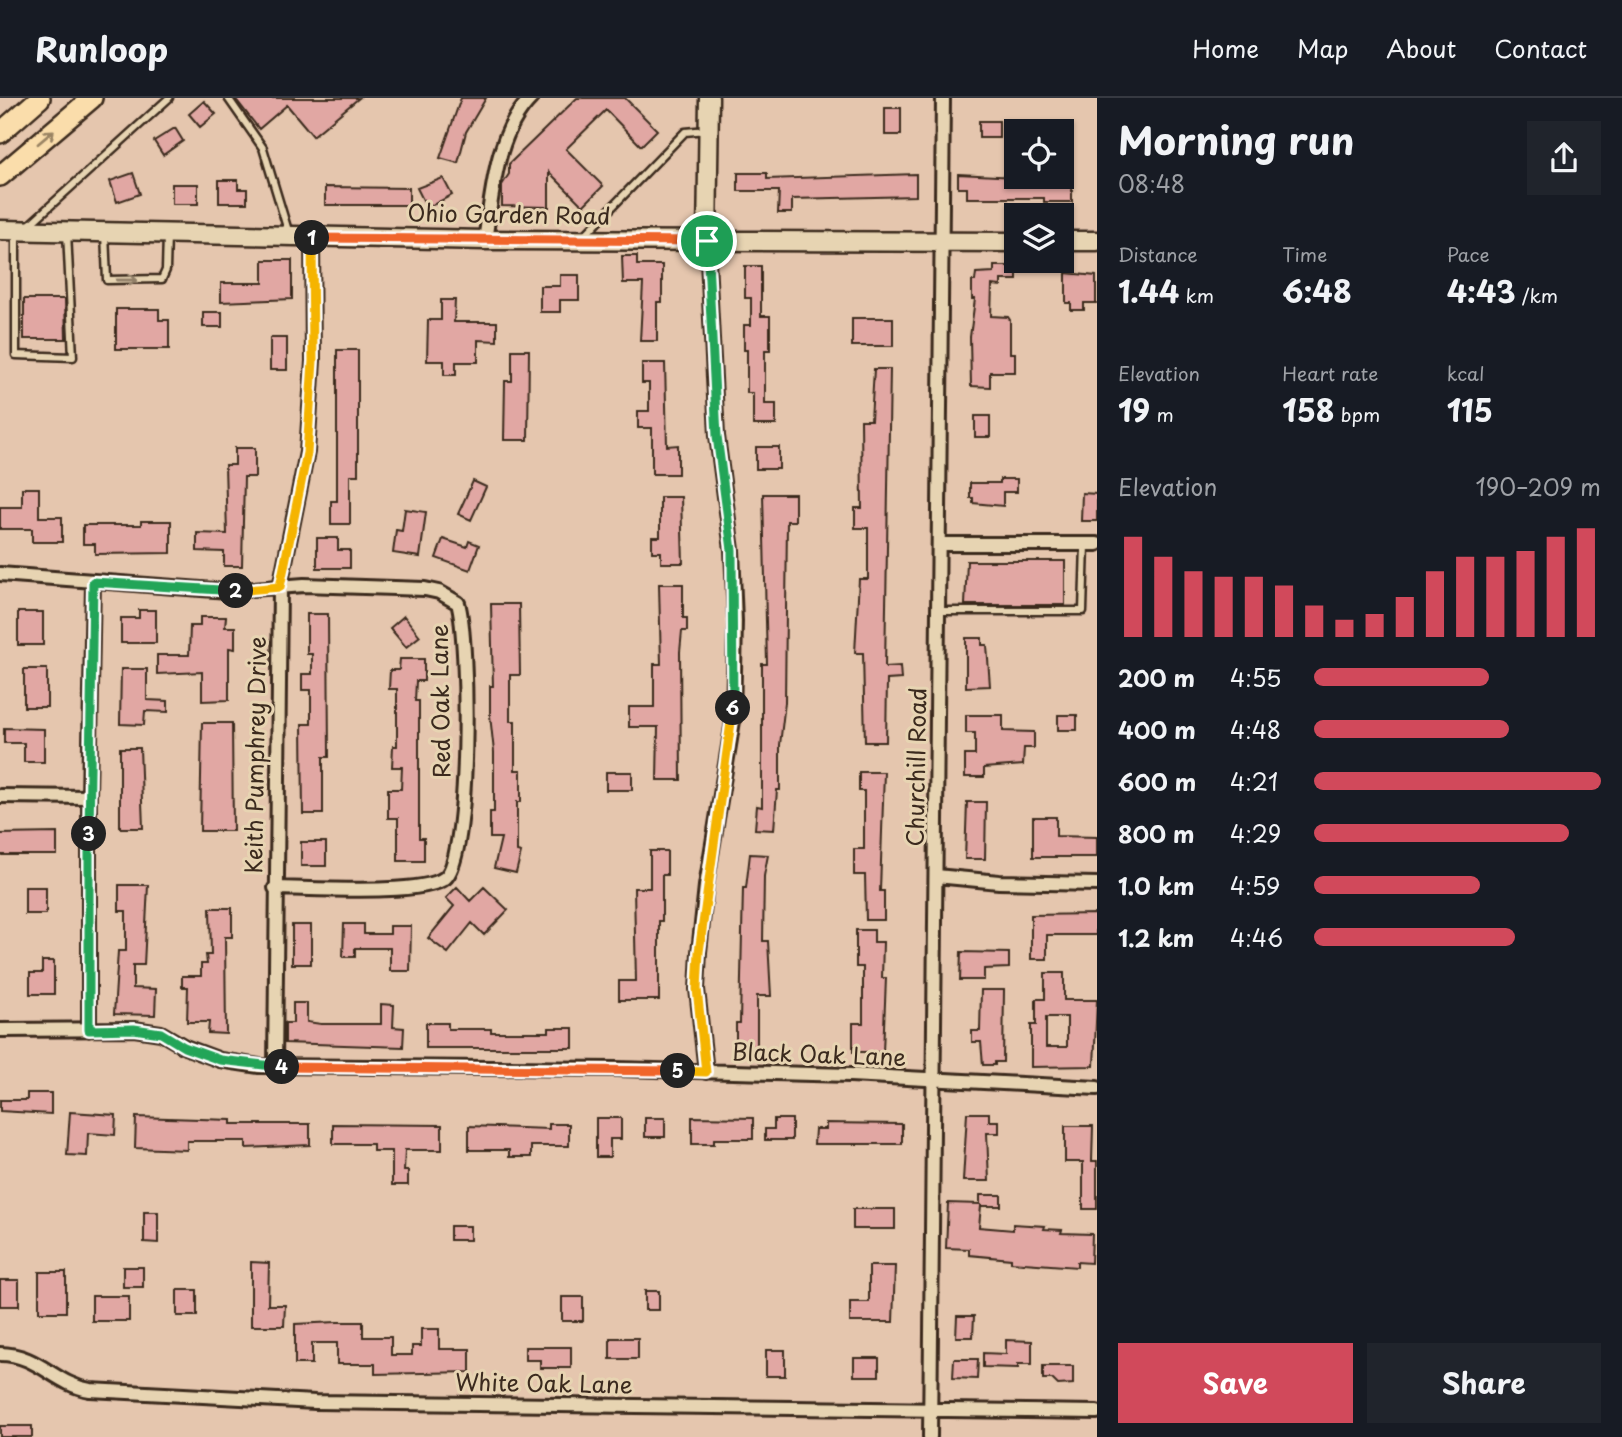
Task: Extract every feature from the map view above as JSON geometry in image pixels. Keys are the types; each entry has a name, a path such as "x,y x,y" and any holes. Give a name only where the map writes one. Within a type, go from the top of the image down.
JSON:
{"main road":[{"path":"0,133 40,98"},
{"path":"0,176 92,98"},
{"path":"0,148 25,127 24,112"}],"street":[{"path":"485,240 499,159 508,132 531,98"},
{"path":"706,1072 697,989 699,952 733,721 735,621 732,550 717,436 707,241 709,98"},
{"name":"Churchill Road","path":"930,1437 936,1080 943,98"},
{"name":"Ohio Garden Road","path":"13,230 485,240 1004,242"},
{"name":"Keith Pumphrey Drive","path":"275,1066 280,587 307,453 313,361 312,237"},
{"path":"1074,241 1097,241"},
{"path":"940,544 1091,544"},
{"name":"Red Oak Lane","path":"0,574 228,592 280,587 425,589 439,592 458,603 465,734 464,800 455,866 444,879 409,888 275,888"},
{"path":"89,1030 93,582"},
{"path":"0,796 89,797"},
{"path":"936,876 999,882 1097,884"},
{"name":"Black Oak Lane","path":"0,1030 134,1029 161,1033 184,1047 220,1060 275,1066 706,1072 1097,1088"},
{"name":"White Oak Lane","path":"0,1354 34,1361 79,1388 90,1390 314,1402 1097,1412"}],"lane":[{"path":"67,230 73,357 16,355 13,230 169,98"},
{"path":"228,98 263,148 290,236"},
{"path":"580,240 685,132 709,130"},
{"path":"105,231 107,280 162,279 166,271 167,233"},
{"path":"940,611 1083,611 1091,544"}],"building":[{"path":"235,98 359,98 313,136 287,105 259,129"},
{"path":"461,98 486,98 466,132 458,163 440,158"},
{"path":"577,98 625,98 657,130 641,146 606,110 566,149 603,186 583,206 549,172 549,207 502,206 502,185 509,174 509,164"},
{"path":"204,101 216,114 200,127 189,114"},
{"path":"885,108 901,108 901,135 885,135"},
{"path":"979,121 999,121 999,138 979,138"},
{"path":"175,128 183,141 163,155 154,141"},
{"path":"133,173 140,194 117,202 110,181"},
{"path":"738,173 767,173 767,179 916,174 916,196 792,199 792,213 778,213 779,191 738,191"},
{"path":"958,174 1004,176 1004,189 1072,189 1072,202 1044,202 1044,198 967,198 967,188 958,188"},
{"path":"443,178 452,195 427,208 417,188"},
{"path":"219,180 238,180 238,189 247,189 247,203 219,203"},
{"path":"172,184 198,184 198,204 172,204"},
{"path":"325,187 409,188 409,205 325,205"},
{"path":"622,256 637,256 637,265 662,265 662,302 657,302 657,341 640,341 643,283 623,283"},
{"path":"263,260 292,260 292,299 221,302 221,283 263,283"},
{"path":"745,266 761,266 761,316 770,316 770,350 765,350 765,404 776,404 776,425 753,425 753,393 747,393 747,350 744,350 744,325 751,325 751,298 745,298"},
{"path":"994,266 1004,266 1004,273 1017,273 1017,280 1001,280 1001,286 992,285 991,316 1008,317 1010,320 1010,353 1015,353 1015,372 990,372 990,387 971,386 970,337 975,299 972,299 972,281 975,281 976,273 994,272"},
{"path":"1066,273 1096,276 1096,303 1084,303 1084,310 1071,310 1071,303 1066,303"},
{"path":"560,275 579,275 579,300 560,300 560,312 540,312 540,286 560,286"},
{"path":"24,299 65,299 66,339 24,339"},
{"path":"441,300 455,300 454,322 497,322 497,341 478,340 478,362 456,362 456,375 444,375 444,361 427,361 428,320 441,320"},
{"path":"116,309 159,309 159,320 169,320 169,349 116,349"},
{"path":"203,312 222,312 222,327 203,327"},
{"path":"852,318 893,318 893,346 852,346"},
{"path":"270,338 287,338 287,370 270,370"},
{"path":"337,350 358,350 358,475 350,475 350,524 331,524 331,501 337,501"},
{"path":"512,350 529,350 528,440 504,440 505,381 512,381"},
{"path":"642,363 665,363 667,446 678,445 678,474 652,474 652,428 638,428 638,411 649,411 649,383 642,383"},
{"path":"874,369 890,369 885,667 900,666 901,679 887,680 886,742 865,742 863,653 855,653 859,579 868,579 868,528 855,528 855,508 862,508 861,420 871,420"},
{"path":"975,416 990,416 990,437 975,437"},
{"path":"756,447 779,447 779,469 756,469"},
{"path":"235,448 255,448 255,477 244,477 242,566 224,566 224,552 197,551 197,533 227,534 225,465 235,465"},
{"path":"1000,479 1017,479 1017,492 1003,492 1003,506 973,503 973,498 970,498 970,483 1000,483"},
{"path":"473,481 486,487 471,520 458,514"},
{"path":"22,488 39,488 39,517 62,517 62,542 32,542 32,529 0,529 0,507 22,507"},
{"path":"1082,493 1097,494 1097,521 1081,521"},
{"path":"763,494 795,494 795,521 787,521 785,702 780,745 780,790 777,790 774,830 755,829 757,806 762,807 762,664 767,664"},
{"path":"660,497 681,497 683,563 661,563 661,552 652,552 652,537 660,537"},
{"path":"405,509 426,512 420,557 393,553 396,530 402,531"},
{"path":"141,521 171,521 171,553 95,554 95,544 83,544 83,525 141,525"},
{"path":"317,538 338,538 338,550 350,550 350,568 317,568"},
{"path":"443,539 467,547 469,541 479,545 470,570 436,558"},
{"path":"967,561 1065,561 1065,605 965,605"},
{"path":"659,584 683,584 683,618 687,618 687,631 682,631 680,652 681,780 657,780 658,727 629,727 629,707 654,707 654,664 661,664"},
{"path":"491,604 519,604 520,675 510,675 510,721 515,721 515,770 521,770 521,802 517,802 517,852 521,853 516,873 494,868 501,838 490,838 490,812 494,812 494,752 490,715 490,686 493,686"},
{"path":"139,610 156,610 156,643 121,643 121,618 139,618"},
{"path":"18,612 43,612 43,645 18,645"},
{"path":"307,614 328,614 329,757 323,757 323,814 303,814 302,724 311,724 311,690 302,690 302,674 312,674 312,654 307,654"},
{"path":"404,616 420,636 406,647 390,628"},
{"path":"200,617 226,617 225,627 235,627 235,649 229,648 229,700 202,701 202,672 157,674 157,655 189,655 190,626 200,626"},
{"path":"966,638 982,638 982,645 987,645 990,686 966,687"},
{"path":"400,659 424,659 424,681 416,681 415,701 419,701 419,838 424,838 424,861 398,861 398,818 388,818 388,789 401,789 402,767 392,767 393,746 397,746 397,689 389,689 390,670 399,670"},
{"path":"24,669 47,669 47,707 24,707"},
{"path":"121,669 147,669 147,700 168,701 168,712 145,711 144,725 120,724"},
{"path":"966,715 1003,715 1003,731 1034,732 1034,748 1024,748 1023,765 984,768 984,777 965,777 965,755 975,755 975,733 966,733"},
{"path":"1058,715 1077,715 1077,730 1058,730"},
{"path":"202,723 232,723 233,831 200,831"},
{"path":"4,728 44,729 44,762 24,762 24,743 4,743"},
{"path":"120,748 140,748 143,828 120,828"},
{"path":"606,772 632,772 632,790 606,790"},
{"path":"859,772 884,772 880,891 884,891 884,920 866,920 865,875 854,875 854,849 864,849 864,791 859,791"},
{"path":"967,802 986,802 985,859 965,859"},
{"path":"1033,817 1056,817 1056,836 1097,837 1097,857 1033,857"},
{"path":"57,833 57,855 0,855 0,834"},
{"path":"301,842 326,842 326,866 301,866"},
{"path":"650,851 667,851 667,875 662,875 662,921 659,921 659,1000 619,1000 619,981 636,981 634,888 650,888"},
{"path":"750,854 768,855 764,876 763,941 768,941 771,996 757,996 757,1054 736,1054 736,1023 740,1023 743,888 746,888"},
{"path":"119,885 148,885 144,965 133,965 133,988 156,989 155,1015 114,1014 118,951 126,951 126,911 119,911"},
{"path":"25,887 46,887 46,914 25,914"},
{"path":"457,887 470,901 484,887 508,910 484,935 472,923 448,953 428,938 454,906 446,898"},
{"path":"210,908 232,908 232,937 225,937 226,1034 208,1033 209,1022 187,1022 188,987 182,987 182,976 201,976 201,964 207,964 206,955 211,955"},
{"path":"1096,914 1096,935 1047,935 1047,959 1031,959 1031,915"},
{"path":"344,924 364,924 364,934 390,934 390,926 411,926 410,971 390,971 390,948 355,948 355,957 343,957"},
{"path":"292,925 311,925 311,964 292,964"},
{"path":"856,930 874,930 874,942 883,942 882,978 886,978 883,1052 853,1052 853,1023 863,1023 863,967 856,967"},
{"path":"961,952 1009,953 1009,968 984,969 984,980 960,980"},
{"path":"42,961 54,961 54,994 30,994 30,973 42,973"},
{"path":"1045,973 1064,973 1064,1000 1097,1000 1094,1066 1031,1067 1031,1025 1036,1025 1036,999 1045,999","holes":["1046,1017 1067,1017 1067,1047 1046,1047"]},
{"path":"981,990 1004,990 1003,1062 995,1062 995,1065 983,1065 981,1042 972,1042 972,1031 980,1031"},
{"path":"293,1003 307,1003 307,1022 321,1024 381,1024 381,1004 394,1005 393,1027 404,1028 403,1047 285,1043 285,1023 293,1023"},
{"path":"426,1023 448,1023 448,1029 491,1029 491,1032 549,1032 549,1028 573,1028 573,1048 426,1048"},
{"path":"27,1093 51,1093 51,1114 0,1111 0,1100 27,1100"},
{"path":"70,1112 116,1115 115,1135 88,1133 87,1156 67,1155"},
{"path":"967,1113 989,1113 989,1121 999,1121 999,1133 987,1133 989,1181 963,1181"},
{"path":"136,1117 231,1120 231,1124 310,1124 310,1145 246,1148 246,1141 187,1141 187,1150 135,1148"},
{"path":"692,1117 753,1118 753,1139 714,1139 714,1144 692,1144"},
{"path":"596,1118 621,1118 621,1139 610,1139 610,1157 596,1157"},
{"path":"645,1118 665,1118 665,1137 645,1137"},
{"path":"774,1119 792,1119 792,1140 765,1140 765,1129 774,1129"},
{"path":"826,1123 902,1124 902,1144 814,1144 815,1129 826,1129"},
{"path":"333,1124 442,1125 442,1150 405,1150 404,1171 408,1171 408,1185 392,1185 392,1151 373,1151 373,1144 333,1144"},
{"path":"549,1124 569,1124 569,1146 531,1146 531,1157 509,1157 509,1150 469,1150 469,1126 549,1129"},
{"path":"1065,1126 1093,1126 1092,1161 1097,1161 1097,1209 1083,1209 1083,1162 1065,1162"},
{"path":"980,1195 1001,1195 1001,1206 981,1206 979,1227 1013,1230 1013,1224 1045,1226 1044,1229 1062,1230 1061,1233 1092,1234 1091,1263 1077,1262 1077,1267 1011,1262 1011,1259 969,1255 969,1249 946,1248 948,1203 980,1204"},
{"path":"853,1209 895,1209 895,1229 853,1229"},
{"path":"144,1212 158,1212 158,1243 144,1242"},
{"path":"450,1226 470,1226 470,1240 450,1240"},
{"path":"251,1262 269,1263 268,1305 285,1305 284,1326 251,1326"},
{"path":"869,1266 895,1266 893,1322 850,1322 850,1302 869,1302"},
{"path":"123,1267 143,1267 143,1287 123,1287"},
{"path":"39,1272 66,1272 66,1312 39,1312"},
{"path":"0,1280 19,1280 19,1306 0,1306"},
{"path":"177,1290 197,1290 197,1316 177,1316"},
{"path":"645,1291 659,1291 659,1310 645,1310"},
{"path":"92,1296 129,1296 129,1321 92,1321"},
{"path":"562,1297 583,1297 583,1321 562,1321"},
{"path":"957,1316 974,1316 973,1337 956,1337"},
{"path":"363,1322 363,1337 391,1337 391,1355 412,1355 412,1346 421,1346 421,1329 439,1329 439,1349 470,1349 470,1372 375,1374 375,1364 337,1364 337,1343 312,1343 312,1364 295,1364 295,1324"},
{"path":"610,1338 638,1338 638,1359 610,1359"},
{"path":"1006,1340 1032,1341 1032,1364 1018,1364 1018,1368 983,1367 983,1353 1006,1354"},
{"path":"525,1347 571,1347 571,1368 540,1368 540,1360 525,1360"},
{"path":"766,1350 785,1350 785,1376 766,1376"},
{"path":"854,1358 879,1358 879,1376 854,1376"},
{"path":"954,1359 978,1359 977,1379 953,1378"},
{"path":"1043,1366 1073,1366 1073,1384 1058,1385 1052,1379 1043,1379"},
{"path":"0,1426 32,1426 32,1437 0,1437"}],"route":[{"path":"312,237 707,241 707,288 717,436 732,550 735,621 733,721 706,886 699,952 697,989 706,1072 259,1066 220,1060 184,1047 161,1033 134,1029 89,1030 93,582 228,592 280,587 307,453 313,361 312,237"}]}
